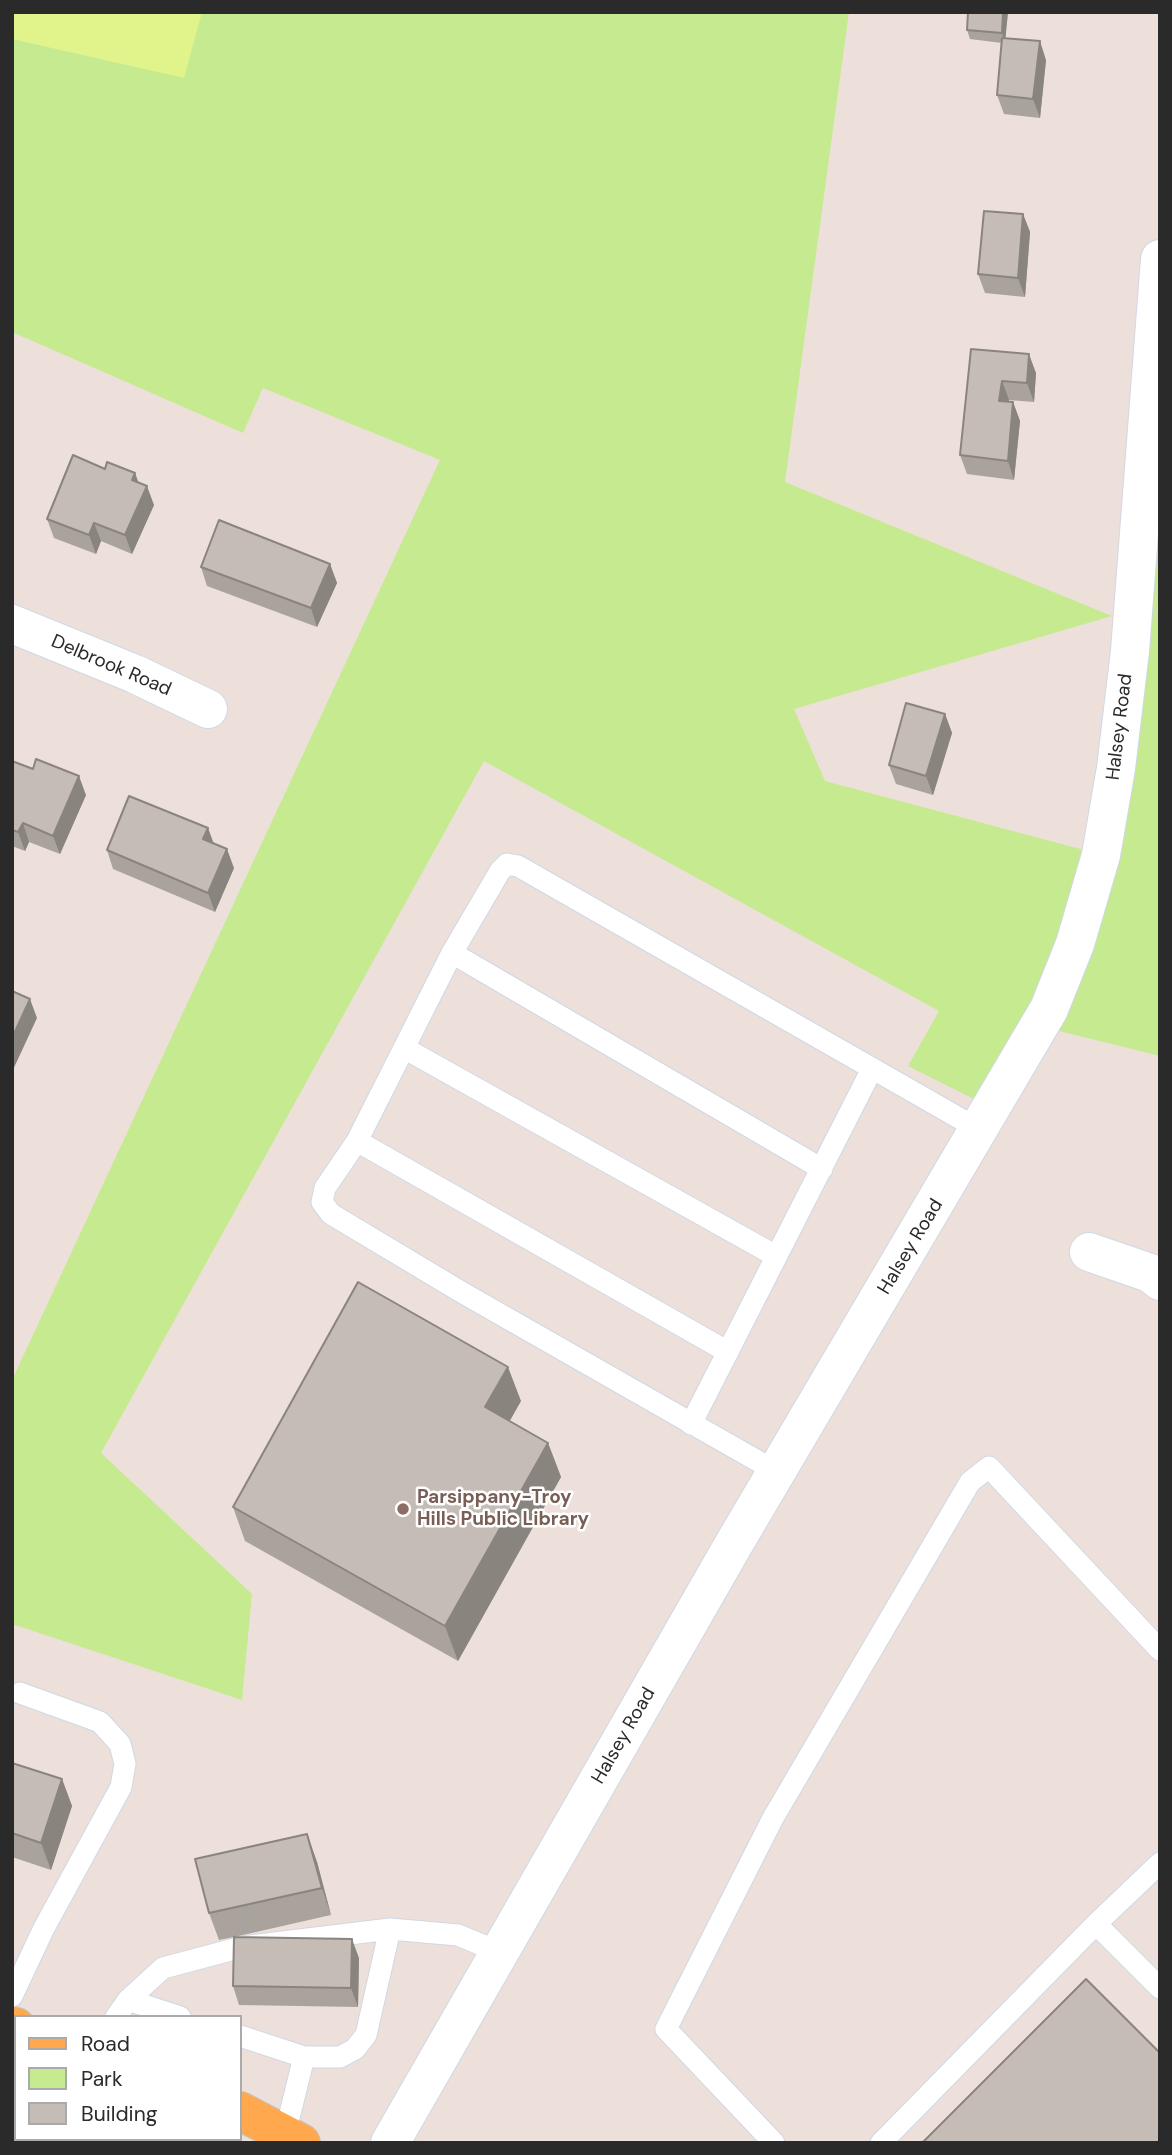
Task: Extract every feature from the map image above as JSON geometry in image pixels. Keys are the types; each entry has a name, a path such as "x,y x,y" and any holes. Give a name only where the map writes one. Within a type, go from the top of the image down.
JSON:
{"main road":[{"path":"242,2112 293,2138"}],"street":[{"name":"Halsey Road","path":"390,2143 777,1472 1049,1009 1075,944 1101,855 1116,768 1130,651 1160,259"},
{"name":"Delbrook Road","path":"12,624 135,674 208,709"},
{"path":"1089,1252 1150,1273 1160,1281"}],"lane":[{"path":"777,1472 331,1214 322,1202 325,1188 357,1141 452,953 503,866 518,866 980,1130"},
{"path":"452,953 822,1169"},
{"path":"404,1048 776,1256"},
{"path":"691,1424 872,1069"},
{"path":"357,1141 728,1352"},
{"path":"774,2143 666,2029 773,1818 970,1482 989,1467 1160,1650"},
{"path":"12,1996 44,1928 121,1787 125,1764 120,1744 100,1722 19,1693"},
{"path":"881,2143 1096,1924 1160,1863"},
{"path":"1096,1924 1160,1989"},
{"path":"242,2037 304,2057 340,2057 355,2049 366,2035 390,1929"},
{"path":"122,2008 163,1968 242,1947 390,1929 458,1935 499,1952"},
{"path":"122,2008 167,2015"},
{"path":"293,2138 304,2057"}],"green space":[{"path":"12,12 849,12 785,482 1112,616 794,709 825,781 1103,855 1160,279 1160,1056 1035,1025 990,1107 908,1066 939,1011 484,761 101,1453 252,1594 242,1700 12,1624 12,1380 440,460 263,388 243,433 12,332"},
{"path":"12,12 202,12 184,78 12,39"}],"building":[{"path":"968,12 1003,12 1002,33 967,30"},
{"path":"1002,38 1040,41 1033,99 997,95"},
{"path":"984,211 1023,214 1018,278 978,274"},
{"path":"971,349 1029,354 1027,383 1002,381 999,401 1013,402 1008,461 960,455"},
{"path":"73,455 105,469 107,462 135,473 132,480 147,486 125,535 94,523 89,535 47,519"},
{"path":"219,520 330,564 311,608 201,567"},
{"path":"906,703 945,714 926,776 889,765"},
{"path":"36,759 79,776 53,836 23,823 18,832 12,830 12,761 33,769"},
{"path":"129,796 208,828 203,839 227,849 208,893 107,850"},
{"path":"12,991 30,999 12,1038"},
{"name":"Parsippany-Troy Hills Public Library","path":"358,1282 508,1367 485,1407 548,1443 445,1626 233,1507"},
{"path":"12,1763 62,1779 41,1843 12,1833"},
{"path":"307,1834 322,1888 209,1913 195,1859"},
{"path":"234,1937 352,1939 351,1988 233,1986"},
{"path":"1086,1979 1160,2053 1160,2143 922,2143"}],"place":[{"name":"Parsippany-Troy Hills Public Library","path":"403,1509"}]}
